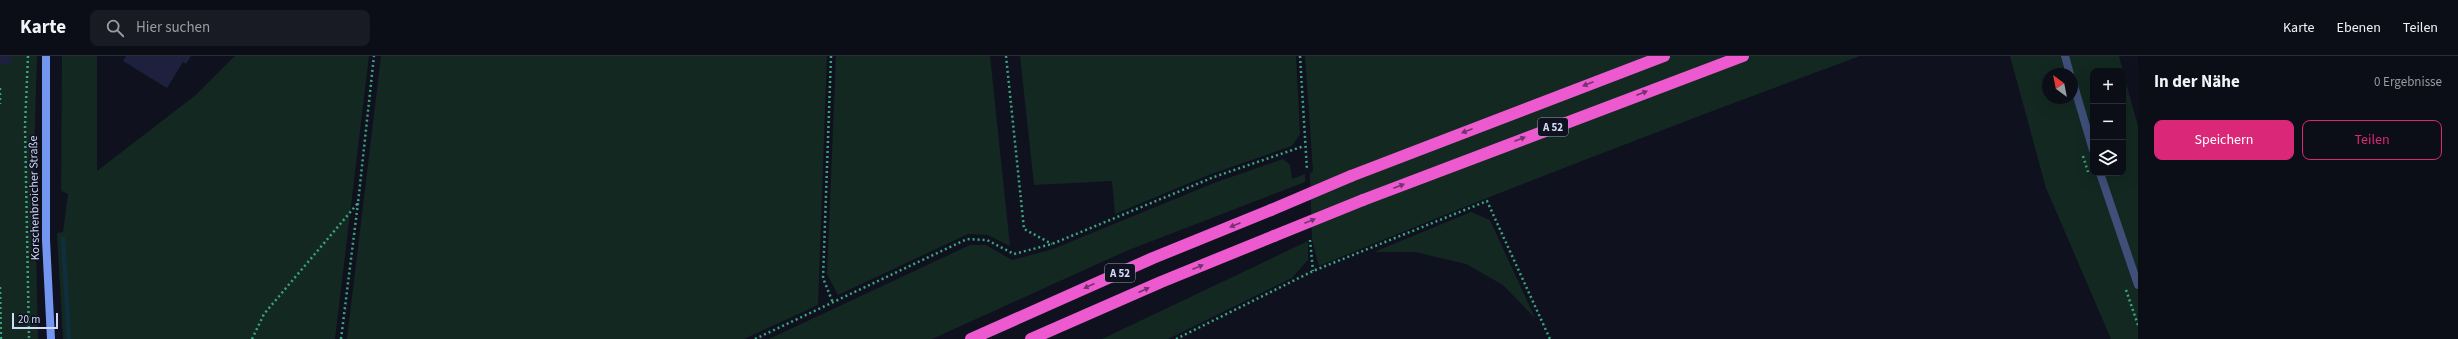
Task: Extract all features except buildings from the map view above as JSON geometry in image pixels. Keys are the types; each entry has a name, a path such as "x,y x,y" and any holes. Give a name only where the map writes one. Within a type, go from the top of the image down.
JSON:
{"highway":[{"name":"A 52","path":"971,339 1153,258 1351,176 1664,56"},
{"name":"A 52","path":"1031,339 1162,282 1363,200 1646,91 1743,56"}],"main road":[{"name":"Korschenbroicher Straße","path":"46,56 46,240 51,339"}],"street":[{"path":"2066,56 2069,68"},
{"path":"2078,100 2090,140"},
{"path":"2101,176 2138,285"}],"path":[{"path":"28,56 25,126 29,339"},
{"path":"342,339 374,56"},
{"path":"831,56 823,278 833,303"},
{"path":"1006,56 1024,229 1052,244"},
{"path":"1300,56 1304,146 1307,170"},
{"path":"0,88 0,104"},
{"path":"755,339 968,240 987,240 1014,254 1052,244 1214,177 1304,146"},
{"path":"1176,339 1313,271 1487,201 1550,339"},
{"path":"252,339 264,314 358,203"},
{"path":"1310,240 1313,271"},
{"path":"0,288 1,339"}],"green space":[{"path":"0,56 37,56 34,157 38,339 0,339"},
{"path":"62,56 97,56 97,171 197,94 235,56 369,56 335,339 63,339 57,233 63,232 68,194 61,191"},
{"path":"381,56 827,56 818,305 744,339 347,339"},
{"path":"836,56 990,56 1010,246 988,235 968,234 838,295 827,274"},
{"path":"1020,56 1296,56 1300,134 1292,146 1211,174 1115,214 1112,181 1034,185"},
{"path":"1305,56 1860,56 1588,158 1319,266 1312,240 1310,173 1313,171"},
{"path":"2010,56 2119,56 2122,68 2090,68 2090,176 2126,176 2126,83 2138,126 2138,339 2111,339 2046,188"},
{"path":"1283,159 1290,165 1292,179 1305,174 1305,182 1126,251 932,339 769,339 970,245 986,245 1012,260 1053,249 1214,183"},
{"path":"1471,212 1490,220 1535,318 1503,285 1466,264 1415,252 1374,252"},
{"path":"1308,241 1308,260 1292,278 1168,339 1102,339"}],"waterway":[{"path":"63,239 69,339"}]}
